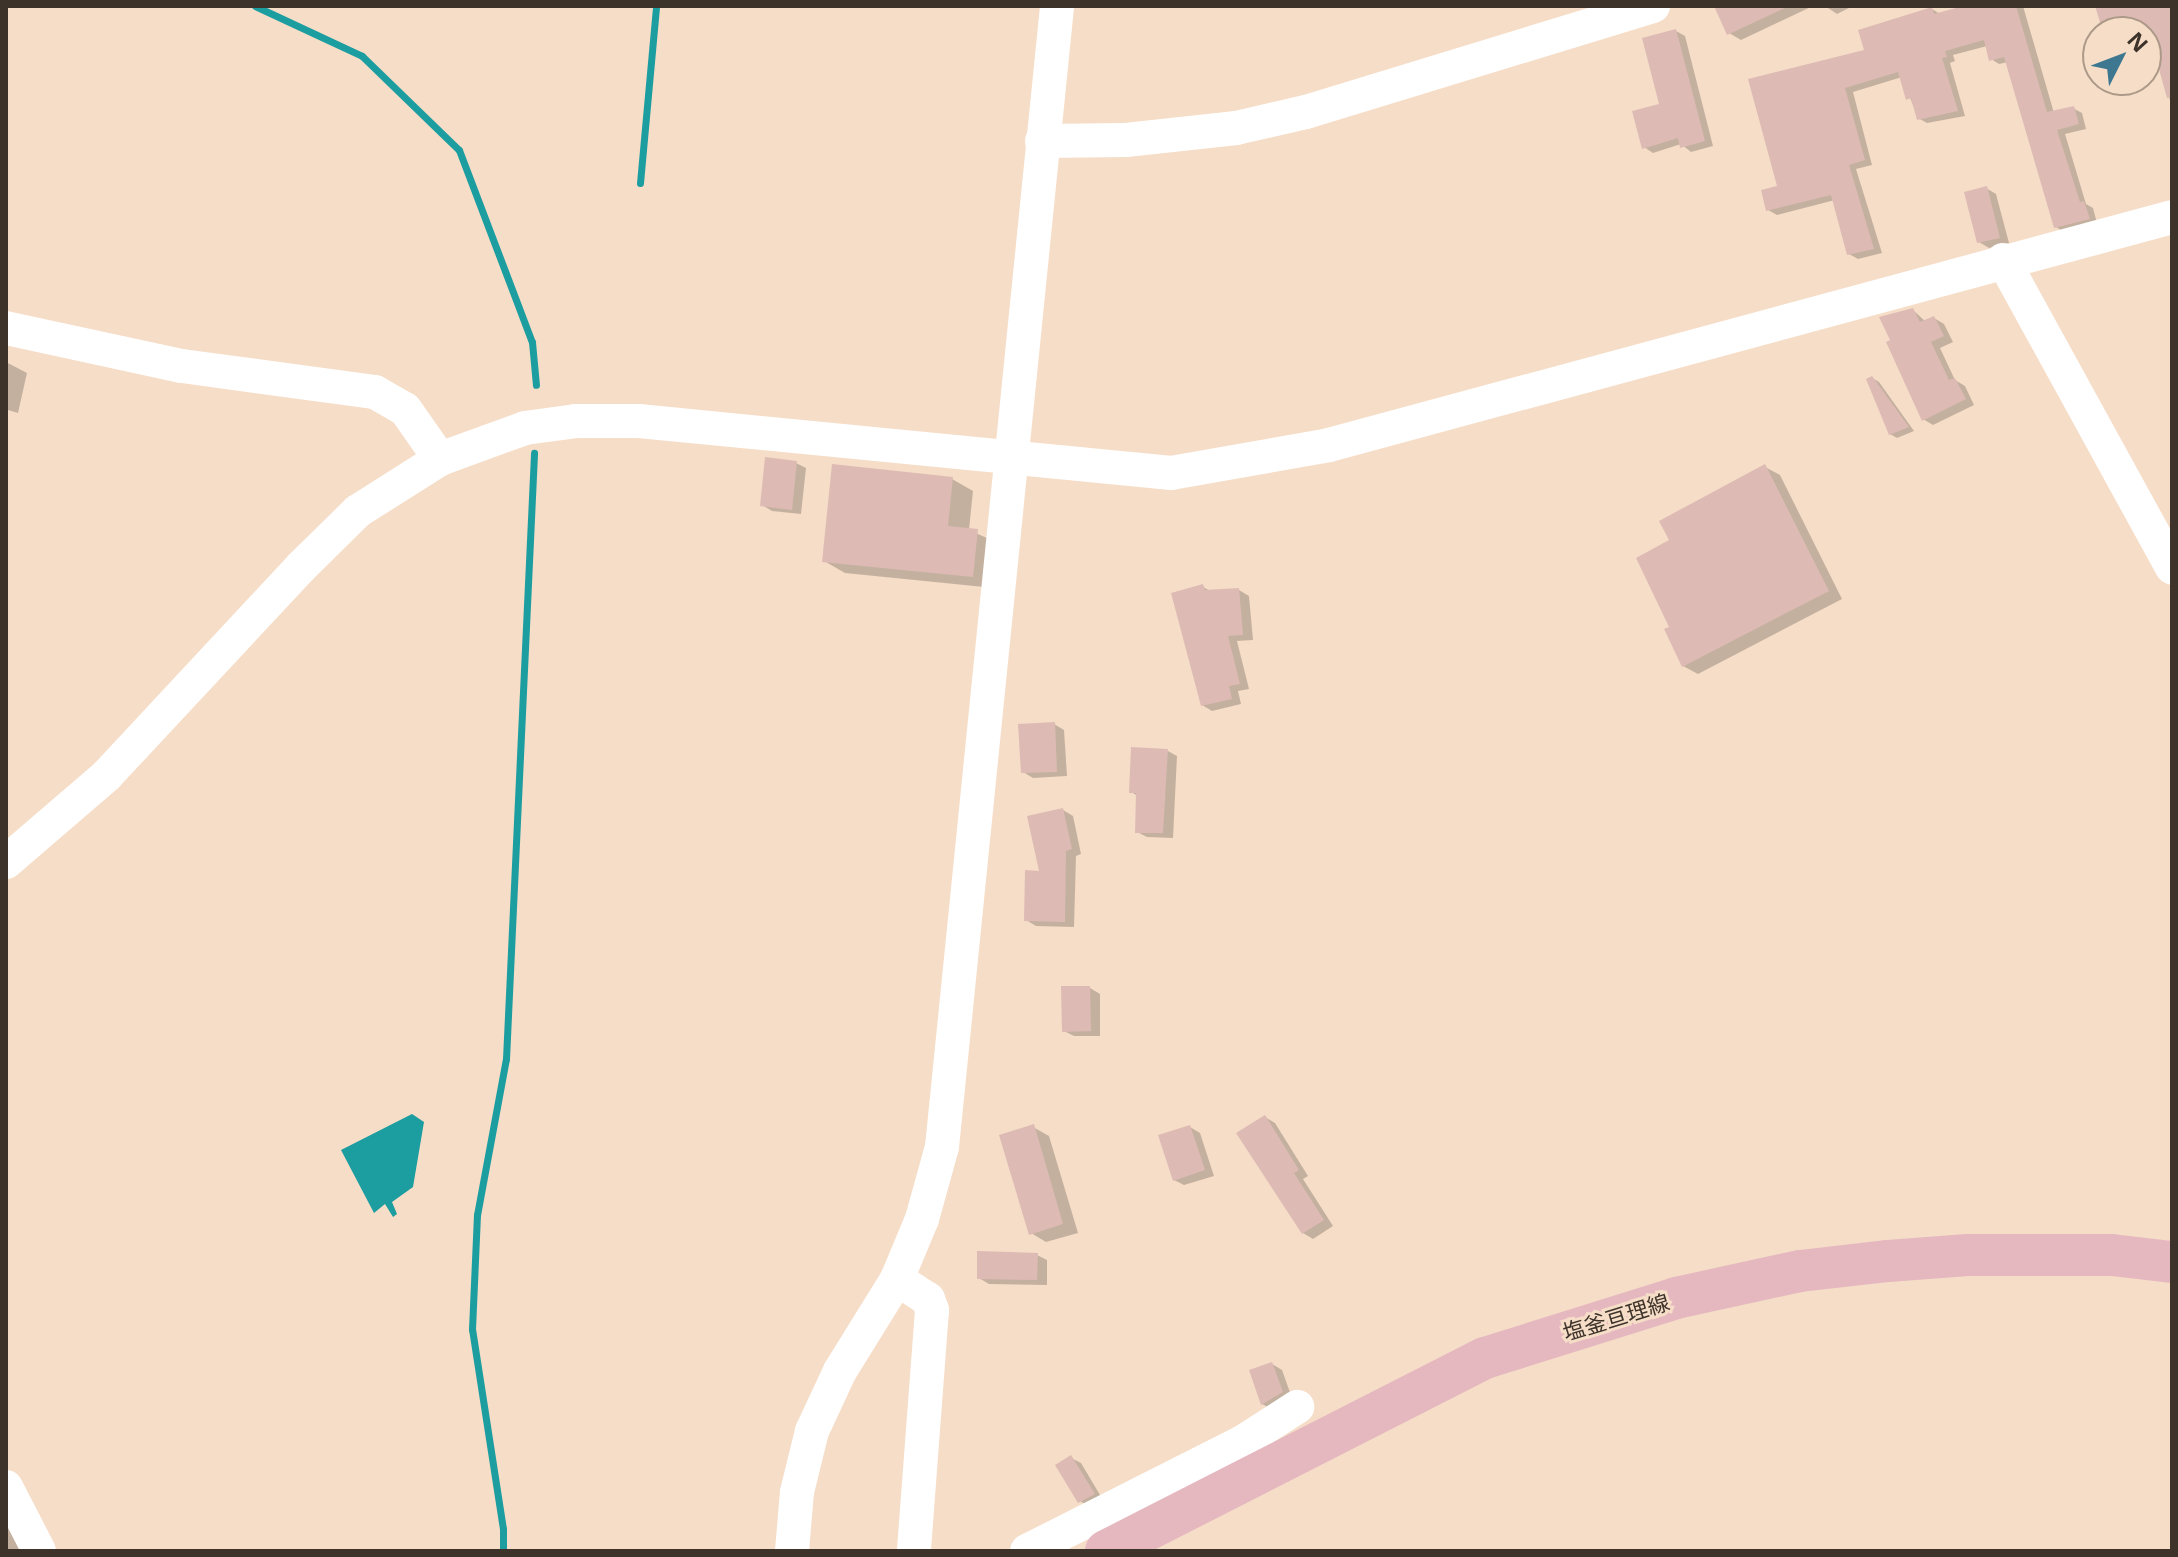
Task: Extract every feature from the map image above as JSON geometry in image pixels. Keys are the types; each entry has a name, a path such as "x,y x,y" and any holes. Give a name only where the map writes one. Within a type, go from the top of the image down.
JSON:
{"main road":[{"name":"塩釜亘理線","path":"1106,1551 1485,1358 1676,1298 1800,1271 1968,1255 2112,1255 2172,1262"}],"street":[{"path":"792,1551 797,1492 812,1431 840,1371 897,1279 922,1219 946,1122 1057,6"},
{"path":"1042,141 1126,140 1236,128 1306,112 1653,6"},
{"path":"6,862 107,775 301,567 358,511 440,459 525,428 597,420 670,423 1171,473 1314,448 2003,260 2172,217"},
{"path":"2003,260 2172,568"},
{"path":"6,328 182,366 375,392 405,409 440,459"},
{"path":"897,1279 928,1299 932,1310 914,1551"},
{"path":"1027,1551 1241,1443 1297,1407"},
{"path":"6,1487 39,1551"}],"water":[{"path":"412,1114 424,1122 413,1187 392,1202 397,1214 393,1217 385,1204 374,1213 341,1150"}],"building":[{"path":"1714,6 1789,6 1727,35"},
{"path":"1963,6 2016,6 2047,112 2074,106 2079,124 2057,130 2080,202 2084,201 2090,219 2054,228 2004,57 1989,61 1984,40 1945,51 1947,57 1942,58 1958,111 1917,120 1911,98 1906,100 1898,72 1845,88 1865,160 1849,165 1874,249 1847,255 1831,195 1766,211 1761,190 1777,186 1748,79 1864,50 1858,30 1932,7 1934,14"},
{"path":"2095,6 2172,6 2172,97 2167,98 2162,80 2162,16 2098,16"},
{"path":"1676,29 1705,141 1680,148 1678,138 1642,149 1632,111 1659,104 1642,38"},
{"path":"1987,186 2000,238 1977,243 1964,192"},
{"path":"1913,308 1920,322 1934,316 1944,336 1931,342 1949,380 1955,378 1966,399 1922,421 1886,342 1890,340 1879,317"},
{"path":"1872,376 1909,427 1889,435 1866,379"},
{"path":"765,457 797,461 792,510 760,506"},
{"path":"832,464 953,477 948,526 978,529 973,577 822,562"},
{"path":"1765,464 1829,591 1682,667 1664,629 1669,627 1636,558 1669,540 1659,521"},
{"path":"1203,584 1205,590 1239,588 1243,635 1228,636 1240,684 1229,686 1232,699 1201,706 1171,593"},
{"path":"1055,722 1057,772 1021,773 1018,724"},
{"path":"1131,747 1168,749 1163,833 1135,833 1136,793 1129,793"},
{"path":"1063,808 1072,849 1066,851 1065,922 1024,921 1025,870 1039,871 1027,816"},
{"path":"1061,986 1090,986 1091,1031 1062,1032"},
{"path":"1265,1115 1299,1170 1294,1173 1324,1220 1302,1234 1236,1133"},
{"path":"1034,1124 1063,1224 1029,1235 999,1135"},
{"path":"1190,1125 1205,1170 1173,1181 1158,1135"},
{"path":"977,1251 1038,1253 1037,1280 977,1279"},
{"path":"1272,1362 1283,1392 1261,1405 1249,1370"},
{"path":"1071,1455 1095,1494 1078,1503 1055,1465"}],"waterway":[{"path":"255,6 362,56 459,150 532,342 536,385"},
{"path":"640,183 656,6"},
{"path":"503,1551 503,1529 472,1329 477,1215 506,1059 534,453"}]}
